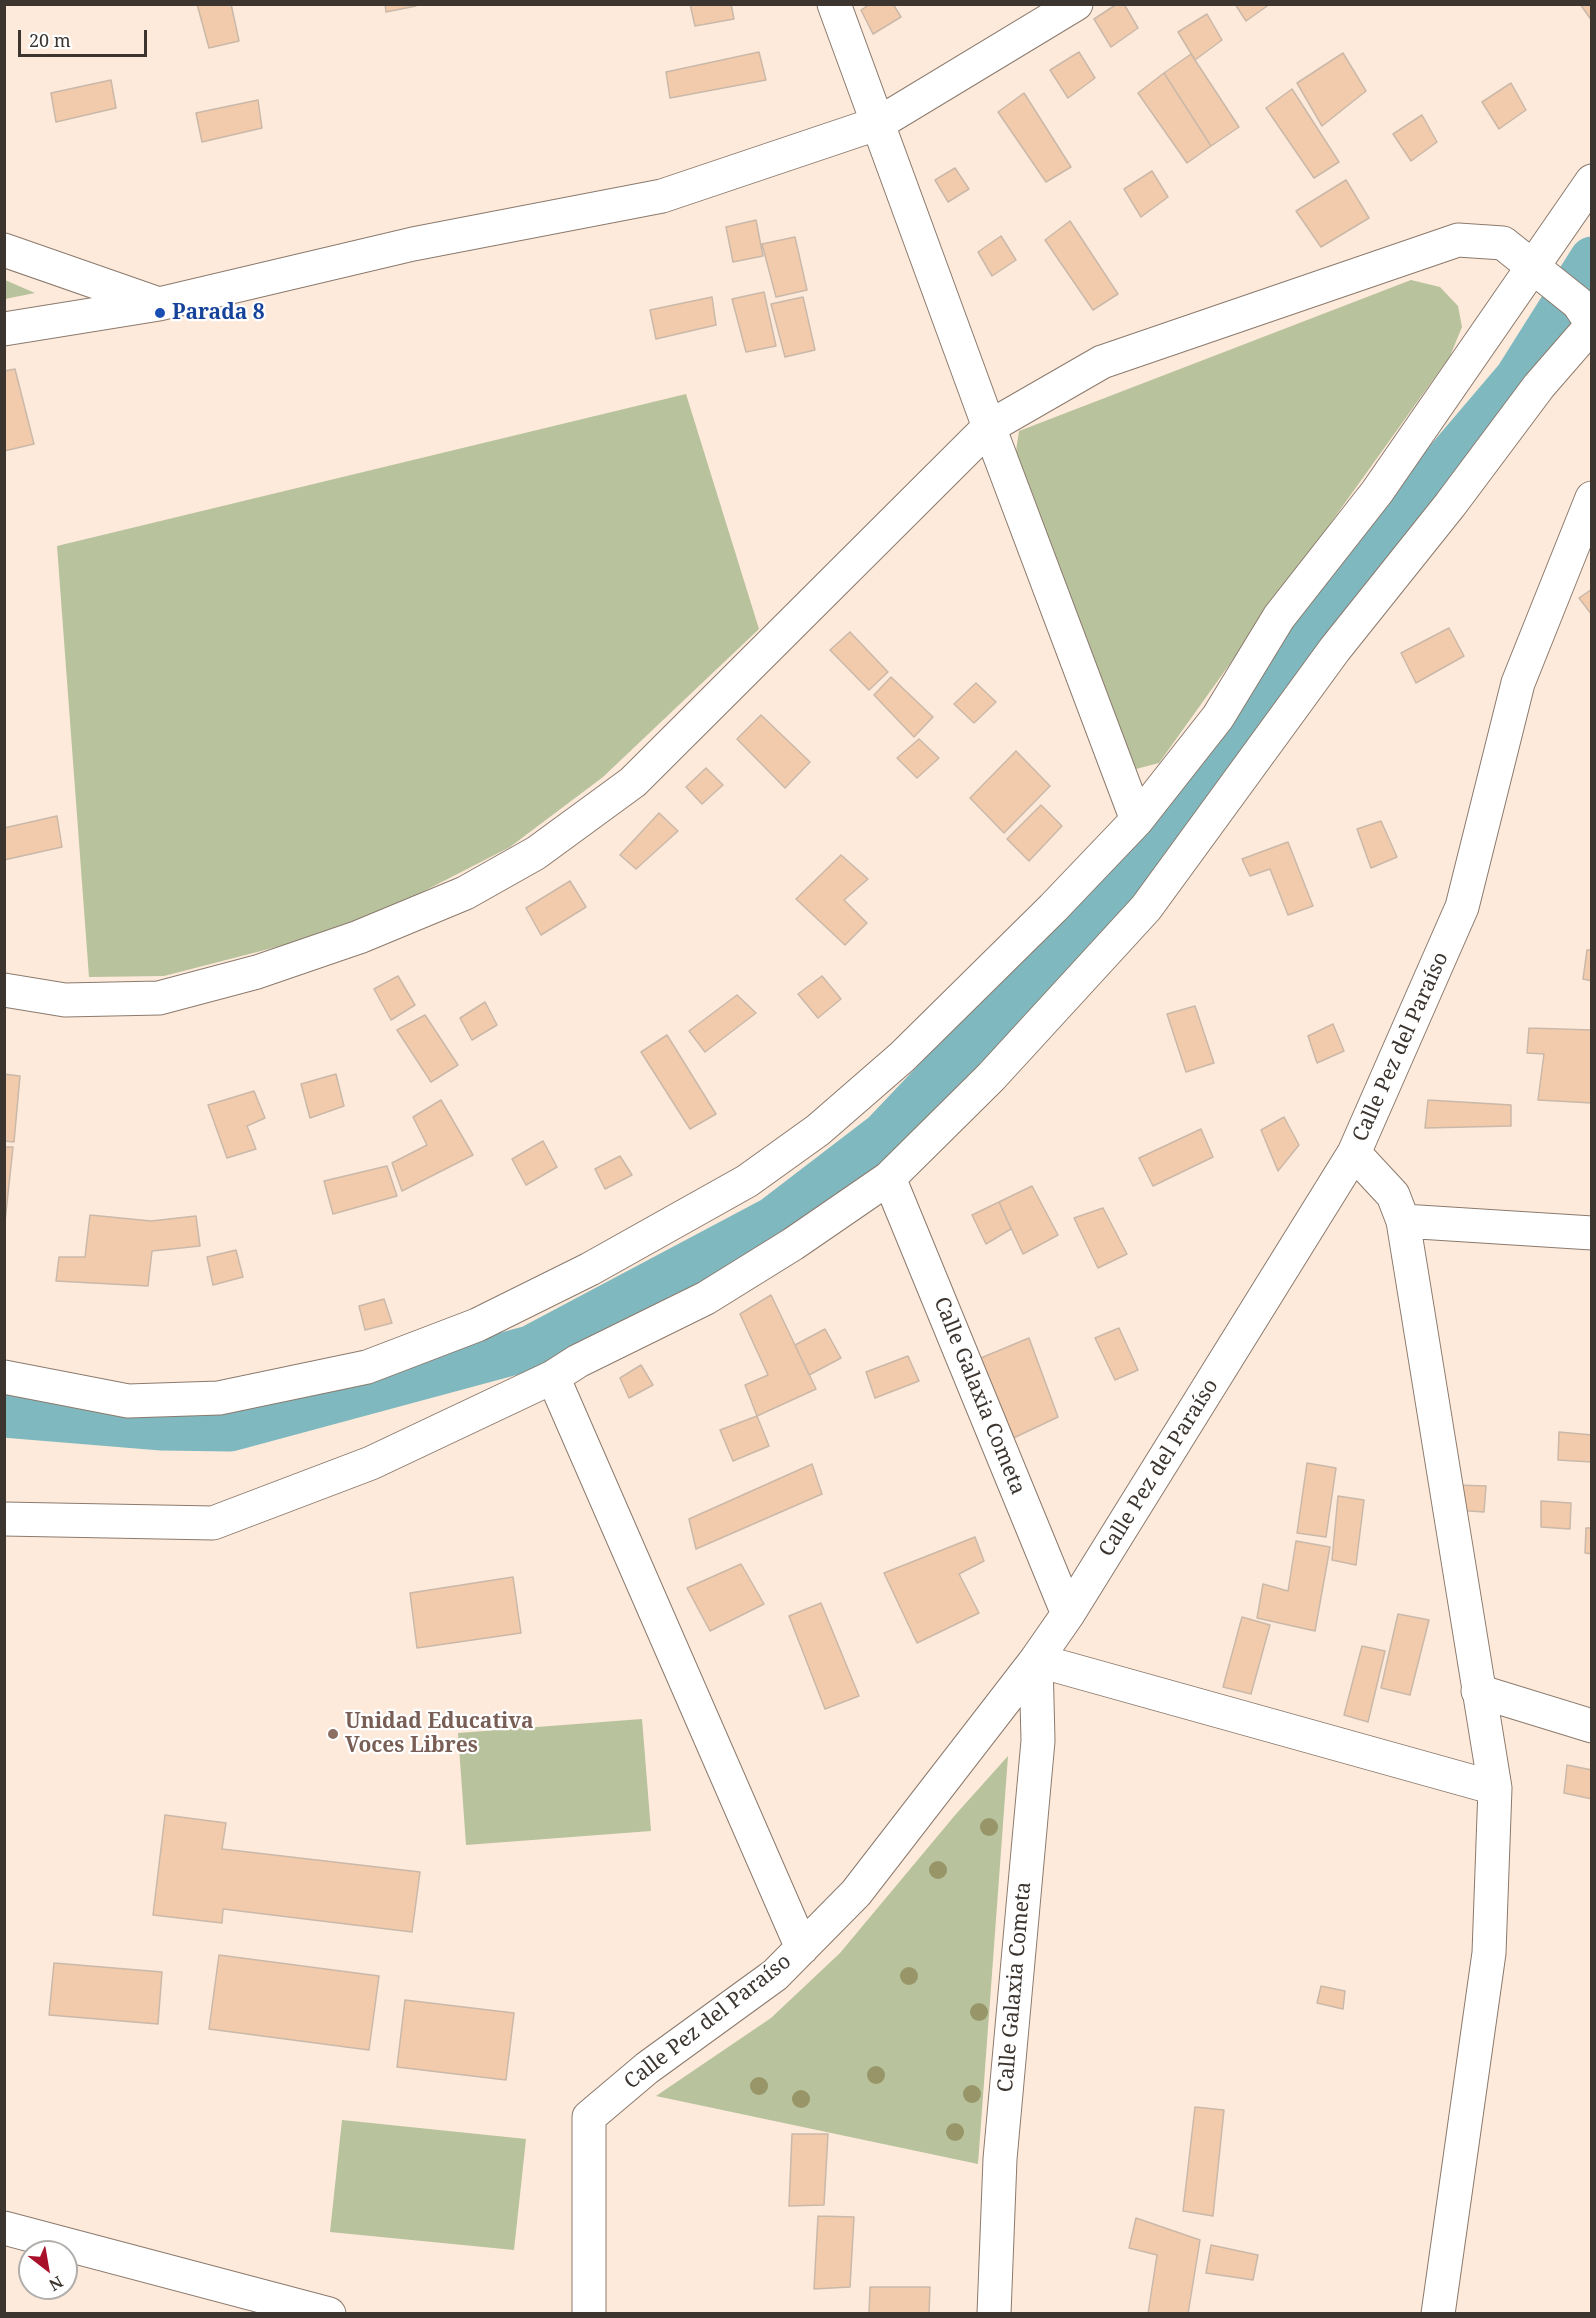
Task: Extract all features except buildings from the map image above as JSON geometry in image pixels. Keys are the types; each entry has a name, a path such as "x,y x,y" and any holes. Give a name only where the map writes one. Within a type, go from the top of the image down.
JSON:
{"street":[{"path":"834,4 988,427 1137,820"},
{"path":"4,329 159,304 413,244 662,196 879,123 1076,4"},
{"path":"4,1377 129,1401 219,1398 367,1367 500,1314 590,1269 747,1180 818,1130 902,1057 1053,908 1137,820 1218,717 1279,617 1377,492 1541,274 1592,181"},
{"path":"4,990 65,1000 159,998 257,972 360,937 465,893 536,854 633,782 988,427 1102,362 1458,240 1503,243 1541,274 1587,318 1450,506 1335,649 1146,908 991,1077 890,1178 793,1244 706,1298 578,1361 553,1377 371,1463 213,1523 4,1519"},
{"path":"4,250 159,304"},
{"name":"Calle Pez del Paraíso","path":"589,2313 589,2117 647,2068 775,1975 856,1893 1036,1660 1068,1614 1354,1153 1462,907 1518,683 1592,498"},
{"path":"1354,1153 1393,1195 1403,1221 1495,1788 1489,1953 1438,2313"},
{"name":"Calle Galaxia Cometa","path":"890,1178 1068,1614"},
{"path":"1403,1221 1592,1233"},
{"path":"553,1377 802,1948"},
{"path":"1036,1660 1495,1788"},
{"name":"Calle Galaxia Cometa","path":"994,2313 1000,2159 1038,1741 1036,1660"},
{"path":"1478,1691 1592,1726"},
{"path":"4,2228 329,2313"}],"green space":[{"path":"5,280 35,293 5,299"},
{"path":"1411,280 1440,287 1458,306 1462,327 1450,356 1159,763 1136,769 1016,451 1019,431"},
{"path":"686,394 759,629 603,777 510,847 354,927 164,976 89,977 57,546"},
{"path":"642,1719 651,1831 466,1845 458,1733"},
{"path":"1008,1756 978,2164 656,2096 771,2018 840,1953 956,1814"},
{"path":"342,2120 526,2139 514,2250 330,2232"}],"waterway":[{"path":"4,1415 162,1428 230,1429 530,1348 773,1219 884,1134 1016,995 1072,945 1210,790 1290,670 1345,580 1517,378 1592,259"}],"place":[{"name":"Parada 8","path":"160,313"},
{"name":"Unidad Educativa Voces Libres","path":"333,1734"}]}
